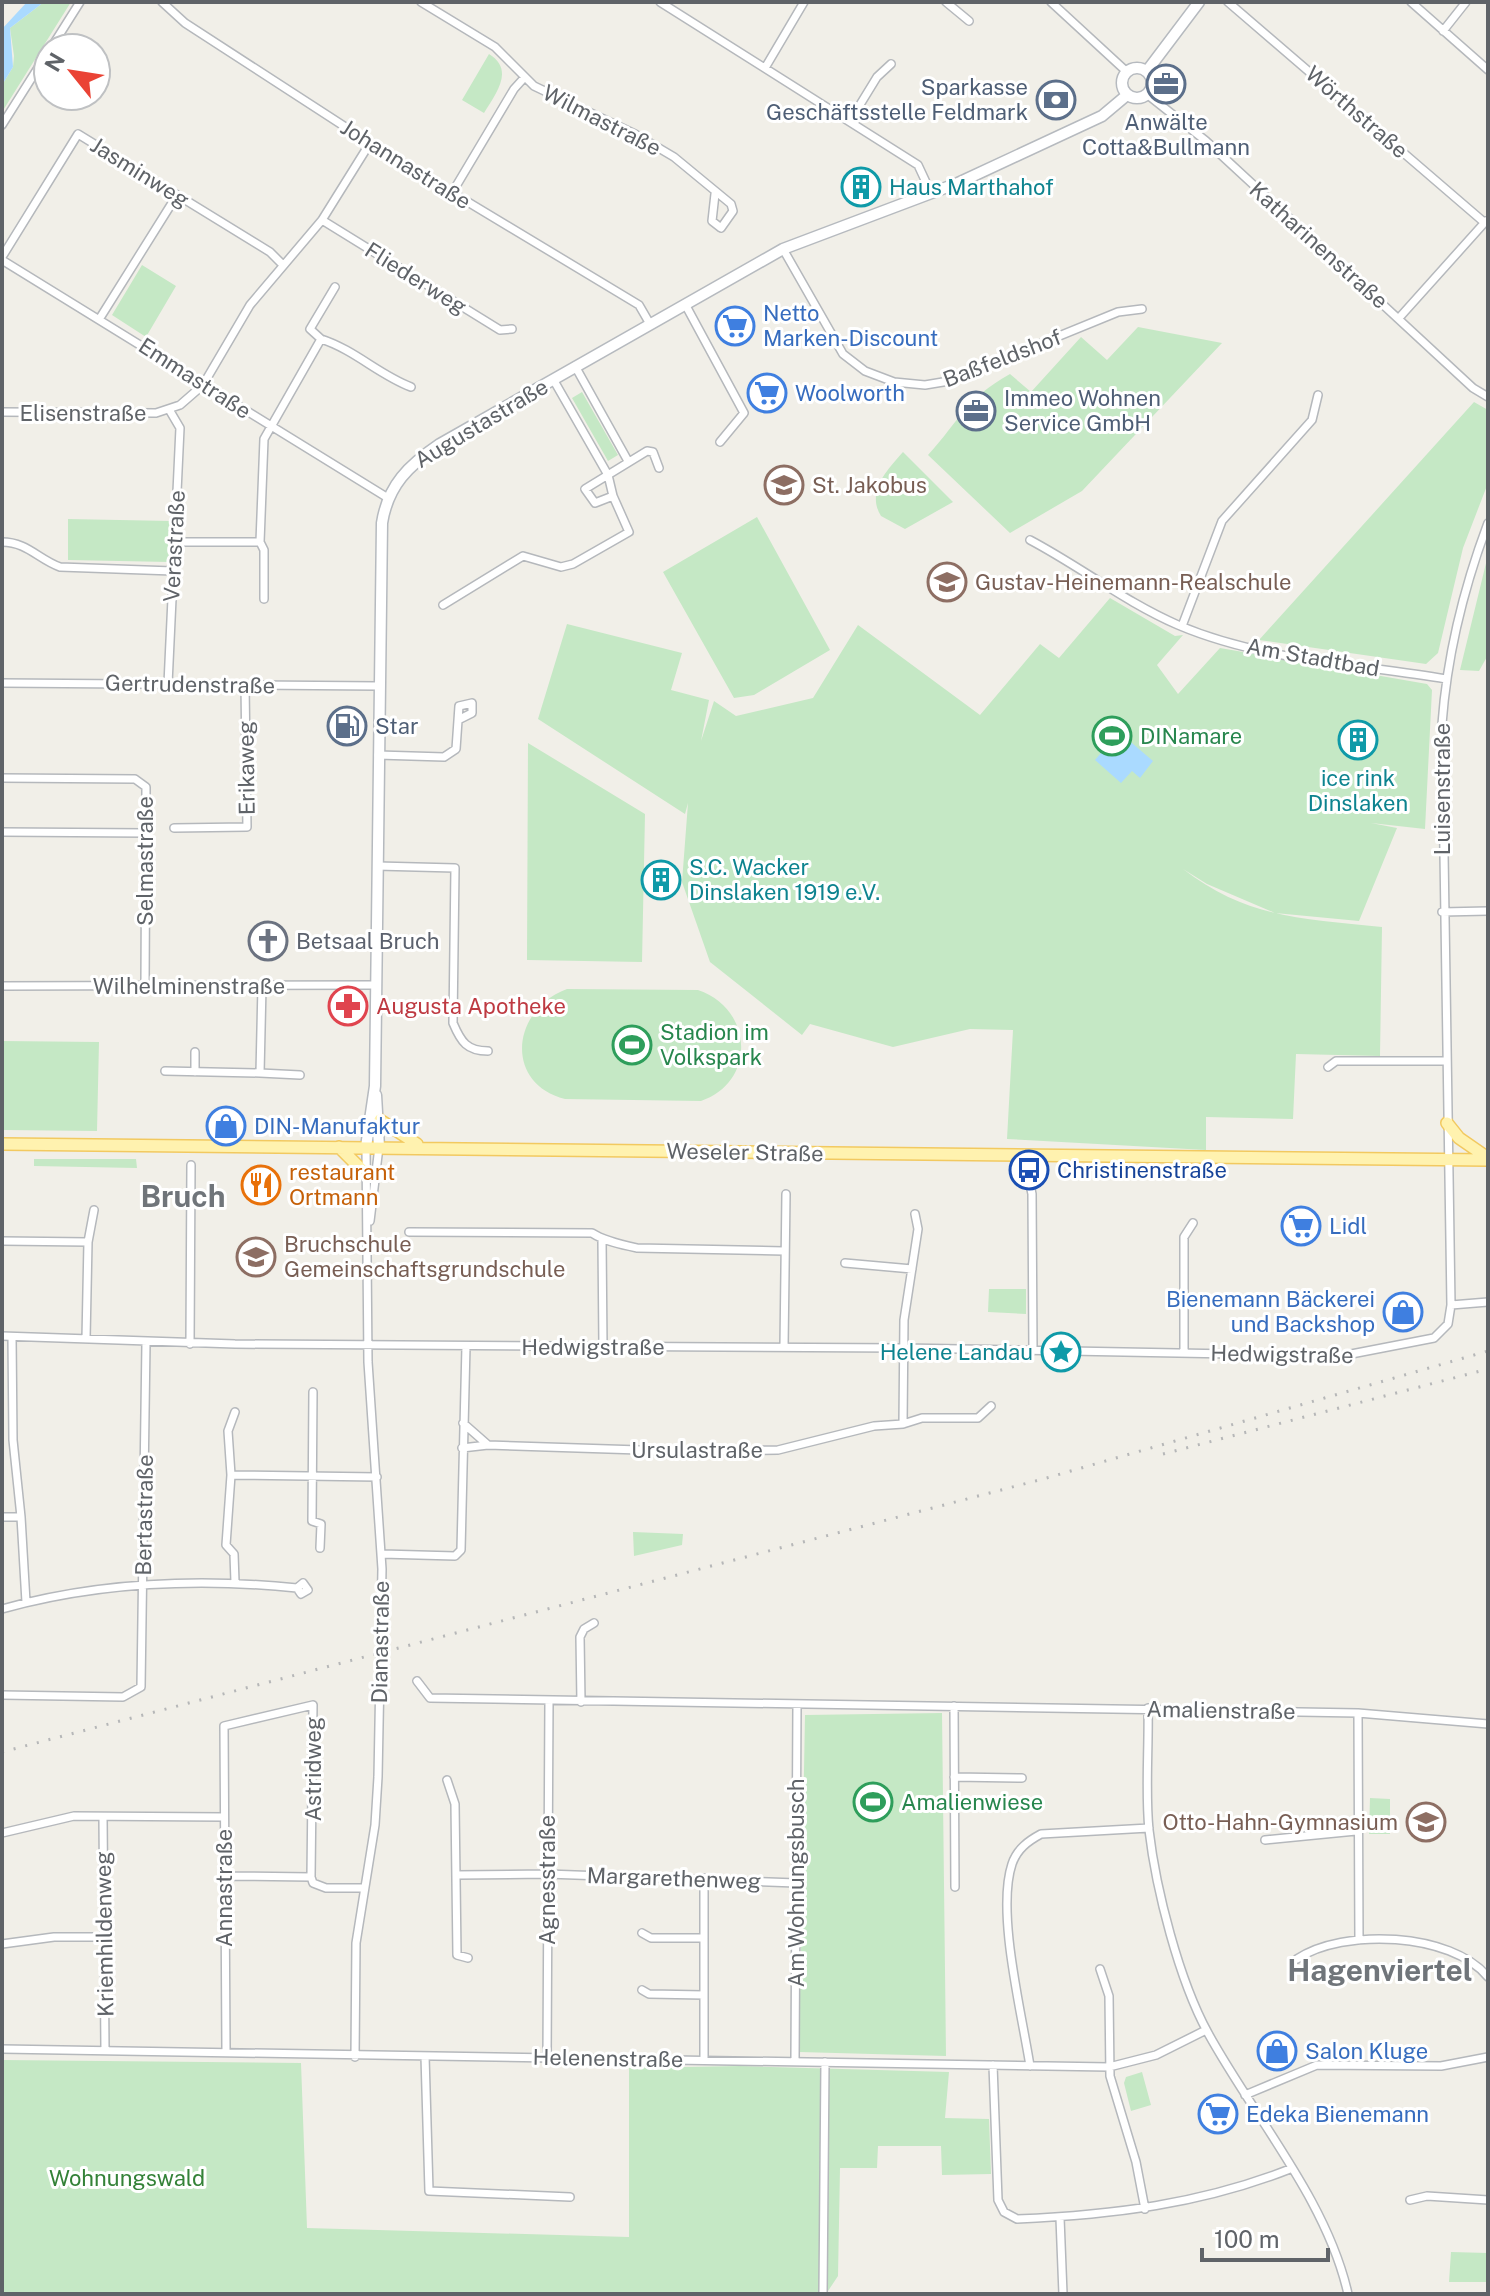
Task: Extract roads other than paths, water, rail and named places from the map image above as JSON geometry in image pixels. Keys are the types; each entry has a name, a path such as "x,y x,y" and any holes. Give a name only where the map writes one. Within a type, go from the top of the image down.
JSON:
{"main road":[{"path":"1147,71 1199,2"},
{"path":"1136,68 1147,71 1152,80 1148,95 1136,99 1127,95 1122,87 1127,72 1136,68"},
{"name":"Augustastraße","path":"366,1147 375,1086 382,523 388,498 399,478 421,457 783,249 931,193 1102,116 1127,95"},
{"name":"Augustastraße","path":"375,1086 380,1120 379,1147"},
{"path":"380,1120 421,1146"},
{"path":"1447,1123 1459,1138 1488,1159"},
{"name":"Weseler Straße","path":"2,1144 421,1146 1448,1161 1488,1159"},
{"path":"339,1147 367,1175"}],"street":[{"path":"61,32 80,2"},
{"name":"Johannastraße","path":"162,2 185,23 370,143 639,305 650,324"},
{"name":"Wilmastraße","path":"421,2 495,47 524,78 674,157 715,194"},
{"path":"765,68 804,2"},
{"path":"946,2 969,21"},
{"path":"956,10 962,2"},
{"path":"1051,2 1127,72"},
{"name":"Wörthstraße","path":"1228,2 1487,221"},
{"path":"1411,2 1488,70"},
{"path":"1443,31 1466,2"},
{"path":"666,4 918,165 931,193"},
{"path":"850,121 877,77 891,64"},
{"path":"2,125 32,77"},
{"name":"Wilmastraße","path":"452,193 514,89 524,78"},
{"name":"Katharinenstraße","path":"1148,95 1206,141 1488,397"},
{"name":"Jasminweg","path":"2,258 78,134 270,252 282,264"},
{"path":"203,385 250,305 322,220 370,143"},
{"path":"100,318 177,195"},
{"name":"Fliederweg","path":"322,220 500,330 512,329"},
{"path":"1399,318 1487,221"},
{"name":"Baßfeldshof","path":"783,249 843,354 873,375 903,384 949,381 1118,312 1142,309"},
{"name":"Emmastraße","path":"2,258 388,498"},
{"path":"335,287 310,329 321,339 381,369 390,379 411,387"},
{"path":"685,304 744,413 720,442"},
{"path":"264,599 264,550 260,542 264,439 321,339"},
{"path":"575,366 628,461"},
{"path":"443,605 523,556 561,567 573,564 629,532 613,496 608,475 553,379"},
{"name":"Elisenstraße","path":"2,412 170,411 203,385"},
{"path":"1182,626 1222,521 1312,420 1318,395"},
{"name":"Verastraße","path":"168,684 180,428 170,411"},
{"path":"613,496 595,503 585,489 647,451 653,452 659,468"},
{"name":"Luisenstraße","path":"1448,1161 1440,753 1446,679 1459,617 1488,523"},
{"name":"Am Stadtbad","path":"1030,540 1125,599 1182,626 1282,655 1446,679"},
{"path":"2,542 28,546 47,562 60,567 173,571"},
{"path":"175,542 260,542"},
{"name":"Gertrudenstraße","path":"2,683 378,686"},
{"name":"Erikaweg","path":"174,828 247,827 245,685"},
{"path":"378,755 444,757 456,749 460,719"},
{"name":"Selmastraße","path":"2,778 135,779 146,787 145,986"},
{"path":"2,832 146,833"},
{"path":"377,866 455,868 453,1023 460,1040 473,1051 488,1051"},
{"path":"1442,912 1488,911"},
{"name":"Wilhelminenstraße","path":"2,986 376,985"},
{"path":"260,1073 262,986"},
{"path":"195,1052 195,1072"},
{"path":"1328,1067 1336,1061 1445,1061"},
{"path":"165,1071 300,1075"},
{"name":"Dianastraße","path":"355,2057 356,1943 377,1789 382,1554 368,1345 366,1147"},
{"name":"Dianastraße","path":"368,1227 379,1147"},
{"name":"Hedwigstraße","path":"2,1336 190,1344 903,1348 1361,1355 1434,1338 1448,1324 1451,1305 1448,1161"},
{"path":"190,1344 191,1165"},
{"path":"1029,1180 1032,1194 1033,1351"},
{"path":"784,1347 786,1194"},
{"path":"86,1339 88,1242 94,1210"},
{"path":"903,1424 903,1348 918,1229 915,1214"},
{"name":"Hedwigstraße","path":"1184,1353 1184,1237 1193,1223"},
{"path":"409,1232 592,1233 602,1240 619,1241 637,1248 784,1251"},
{"path":"602,1240 603,1346"},
{"path":"2,1241 88,1242"},
{"path":"845,1263 912,1269"},
{"path":"1451,1305 1478,1306 1488,1302"},
{"path":"12,1337 13,1440 26,1602"},
{"name":"Bertastraße","path":"2,1695 123,1697 141,1687 146,1343"},
{"path":"382,1554 455,1556 461,1550 466,1346"},
{"path":"313,1392 312,1521 321,1524 320,1548"},
{"name":"Ursulastraße","path":"462,1448 488,1445 670,1451 778,1450 874,1426 903,1424 922,1418 978,1418 991,1406"},
{"path":"235,1412 228,1431 231,1475 226,1545 234,1554 235,1582"},
{"path":"463,1423 488,1445"},
{"path":"231,1475 377,1477"},
{"path":"2,1517 21,1517"},
{"path":"2,1609 144,1582 235,1582 297,1588"},
{"path":"581,1702 580,1637 584,1629 594,1623"},
{"name":"Amalienstraße","path":"417,1681 430,1698 1358,1713 1488,1724"},
{"name":"Agnesstraße","path":"547,2058 549,1701"},
{"name":"Astridweg","path":"224,1726 313,1705 311,1877"},
{"name":"Am Wohnungsbusch","path":"795,2061 797,1705"},
{"path":"954,1706 955,1887"},
{"path":"1148,1708 1149,1828 1176,1949 1206,2030 1340,2256 1348,2294"},
{"path":"1358,1713 1356,1831 1359,1940"},
{"name":"Annastraße","path":"224,1726 226,2050"},
{"path":"954,1777 1022,1778"},
{"path":"447,1780 455,1804 457,1955 468,1958"},
{"path":"2,1833 74,1816 224,1817"},
{"name":"Kriemhildenweg","path":"103,1817 105,2050"},
{"path":"1030,2066 1009,1935 1008,1886 1012,1863 1028,1841 1041,1834 1149,1828"},
{"path":"1265,1840 1356,1831"},
{"name":"Margarethenweg","path":"457,1875 547,1874 796,1883"},
{"path":"224,1876 311,1877 313,1883 326,1888 364,1888"},
{"path":"704,1878 704,2059"},
{"path":"642,1933 651,1938 704,1938"},
{"path":"2,1944 54,1937 104,1937"},
{"path":"1297,1959 1313,1948 1359,1940 1441,1945 1478,1965 1488,1977"},
{"path":"1100,1969 1109,1996 1109,2067 1145,2209"},
{"path":"642,1990 649,1994 704,1995"},
{"name":"Helenenstraße","path":"2,2049 226,2050 355,2057 704,2059 1109,2067 1156,2055 1206,2030"},
{"path":"425,2056 429,2191 570,2197"},
{"path":"1245,2095 1317,2065 1441,2066 1488,2057"},
{"path":"823,2294 825,2062"},
{"path":"993,2065 998,2200 1004,2212 1017,2219 1145,2209 1209,2198 1290,2169"},
{"path":"1410,2200 1427,2196 1488,2200"},
{"path":"1060,2218 1063,2294"}],"water":[{"path":"27,2 44,2 10,28 13,67 2,85 2,29"},
{"path":"1126,738 1153,761 1140,778 1132,771 1121,783 1095,760 1106,747 1113,752"}],"railway":[{"path":"2,1752 1043,1479 1488,1351"},
{"path":"1163,1454 1488,1369"}],"place":[{"name":"Anwälte Cotta&Bullmann","path":"1166,84"},
{"name":"Sparkasse Geschäftsstelle Feldmark","path":"1056,100"},
{"name":"Haus Marthahof","path":"861,187"},
{"name":"Netto Marken-Discount","path":"735,326"},
{"name":"Woolworth","path":"767,393"},
{"name":"Immeo Wohnen Service GmbH","path":"976,411"},
{"name":"St. Jakobus","path":"784,485"},
{"name":"Gustav-Heinemann-Realschule","path":"947,582"},
{"name":"Star","path":"347,726"},
{"name":"DINamare","path":"1112,736"},
{"name":"ice rink Dinslaken","path":"1358,740"},
{"name":"S.C. Wacker Dinslaken 1919 e.V.","path":"661,880"},
{"name":"Betsaal Bruch","path":"268,941"},
{"name":"Augusta Apotheke","path":"348,1006"},
{"name":"Stadion im Volkspark","path":"632,1045"},
{"name":"DIN-Manufaktur","path":"226,1126"},
{"name":"Christinenstraße","path":"1029,1170"},
{"name":"restaurant Ortmann","path":"261,1185"},
{"name":"Lidl","path":"1301,1226"},
{"name":"Bruchschule Gemeinschaftsgrundschule","path":"256,1257"},
{"name":"Bienemann Bäckerei und Backshop","path":"1403,1312"},
{"name":"Helene Landau","path":"1061,1352"},
{"name":"Amalienwiese","path":"873,1802"},
{"name":"Otto-Hahn-Gymnasium","path":"1426,1822"},
{"name":"Salon Kluge","path":"1277,2051"},
{"name":"Edeka Bienemann","path":"1218,2114"}],"district":[{"name":"Bruch","path":"183,1196"},
{"name":"Hagenviertel","path":"1380,1970"}],"park label":[{"name":"Wohnungswald","path":"127,2178"}]}
